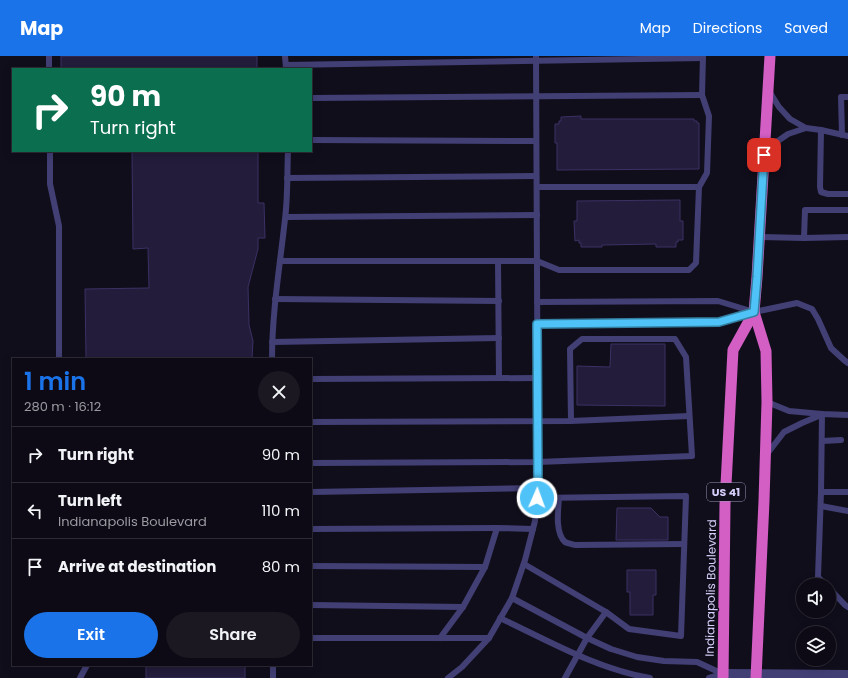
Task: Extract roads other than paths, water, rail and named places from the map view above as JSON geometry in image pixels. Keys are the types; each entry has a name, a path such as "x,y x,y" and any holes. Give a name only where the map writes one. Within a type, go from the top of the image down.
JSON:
{"highway":[{"name":"Indianapolis Boulevard","path":"756,676 767,402 766,351 754,312 770,56"},
{"name":"Indianapolis Boulevard","path":"723,676 726,504 733,350 754,312"}],"street":[{"path":"723,676 848,675"}],"lane":[{"path":"49,56 49,68"},
{"path":"280,261 537,261 559,270 689,270 696,263 699,187 708,173 709,116 702,95 703,57 536,58 286,67 286,56"},
{"path":"448,678 462,667 489,638 512,598 524,564 535,521 538,488 536,58"},
{"path":"768,90 779,107 790,119 806,128 845,135 842,97 848,97"},
{"path":"312,98 702,95"},
{"path":"764,155 775,143 788,134 806,128"},
{"path":"821,130 821,192 828,194 848,194"},
{"path":"312,140 536,141"},
{"path":"50,152 50,184 60,226 60,358"},
{"path":"272,358 276,299 286,217 288,152"},
{"path":"287,178 536,176"},
{"path":"537,187 699,187"},
{"path":"804,238 805,210 848,210"},
{"path":"286,217 537,214"},
{"path":"759,237 848,237"},
{"path":"498,261 499,378"},
{"path":"276,299 498,300"},
{"path":"537,302 718,301 754,312"},
{"path":"537,324 719,322 754,312 797,303 812,309 831,348 848,363"},
{"path":"272,342 499,338"},
{"path":"312,464 538,462 692,456 686,356 675,339 582,339 570,349 571,421"},
{"path":"312,379 538,378"},
{"path":"767,402 789,411 848,415"},
{"path":"820,578 818,576 821,506 822,414"},
{"path":"765,456 784,432 822,414"},
{"path":"312,422 571,421 689,416"},
{"path":"822,440 841,440"},
{"path":"312,492 538,488"},
{"path":"821,492 848,492"},
{"path":"524,564 606,612 629,629 681,636 686,496 537,498"},
{"path":"559,498 558,523 560,534 566,542 575,545 684,544"},
{"path":"821,506 848,511"},
{"path":"440,638 463,606 485,567 497,528"},
{"path":"312,529 533,529"},
{"path":"312,566 485,567"},
{"path":"836,595 848,607"},
{"path":"512,598 587,638 611,649 637,657 664,661 697,662 723,676"},
{"path":"312,605 463,606"},
{"path":"565,678 587,638 606,612"},
{"path":"500,618 605,667 631,675 650,678"},
{"path":"312,638 489,638"},
{"path":"80,678 86,666"},
{"path":"273,666 273,678"},
{"path":"709,678 723,676"}]}
